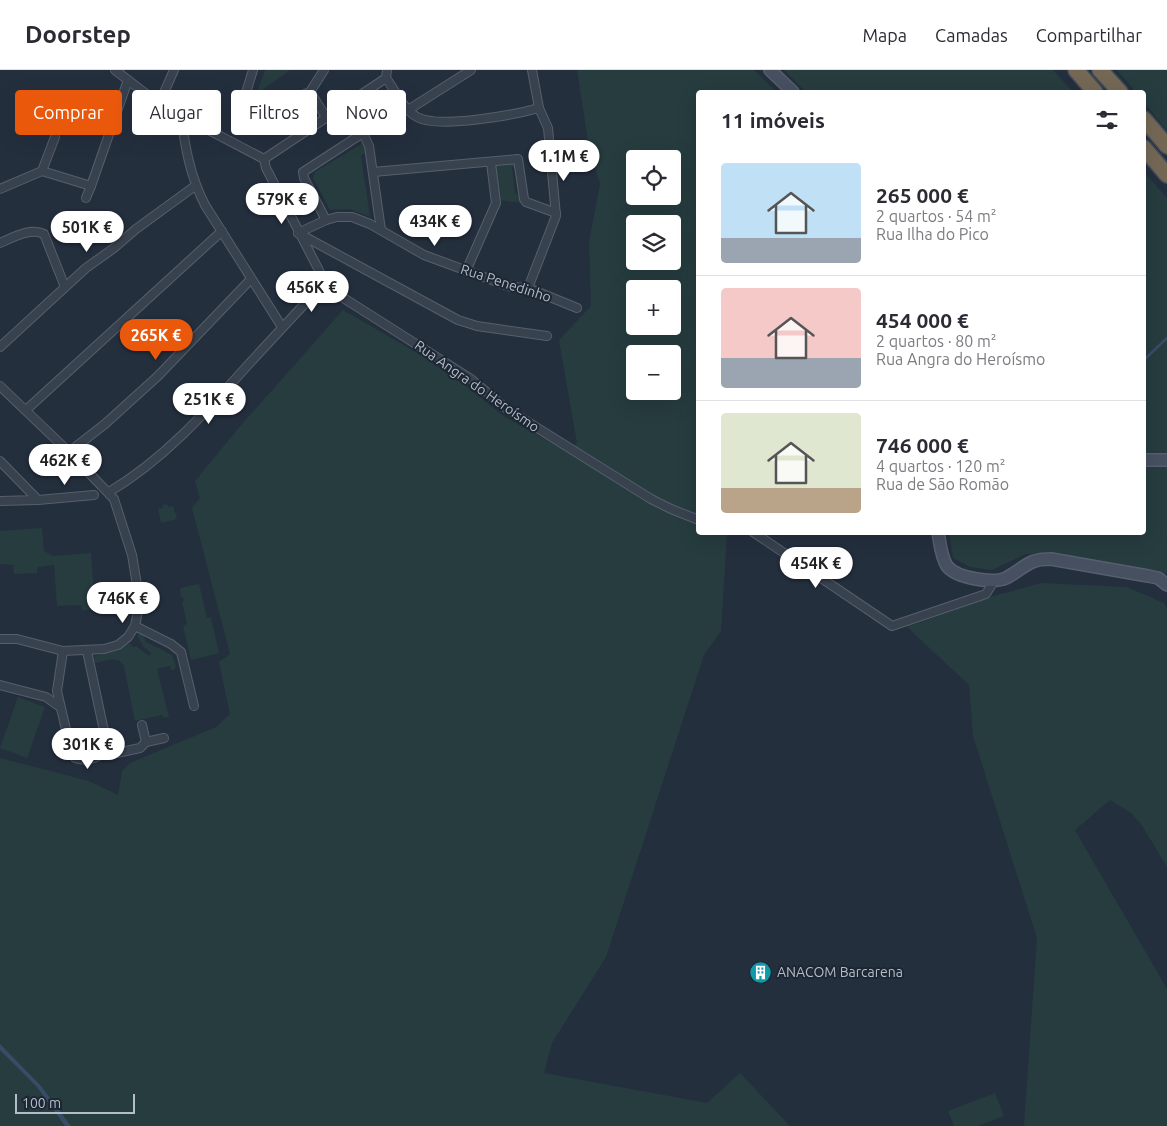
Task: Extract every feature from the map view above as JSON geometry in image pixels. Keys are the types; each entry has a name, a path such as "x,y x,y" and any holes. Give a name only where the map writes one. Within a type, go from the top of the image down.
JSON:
{"highway":[{"path":"1076,70 1093,90"},
{"path":"1100,70 1118,90"},
{"path":"1148,125 1167,146"},
{"path":"1146,150 1167,175"}],"street":[{"path":"115,70 141,90"},
{"path":"166,90 174,70"},
{"path":"247,90 253,70"},
{"path":"311,90 324,70"},
{"path":"408,110 471,70"},
{"path":"528,288 556,213 548,128 539,108 532,70"},
{"path":"770,70 790,90"},
{"path":"219,135 264,159 386,74 408,110 418,118 429,121 448,122 516,114 539,108"},
{"path":"86,198 128,80"},
{"path":"317,103 326,117"},
{"path":"183,135 195,186 204,205 282,327"},
{"path":"326,220 304,178 304,172 360,135"},
{"path":"364,135 369,146 381,230"},
{"path":"42,171 55,137"},
{"name":"Rua Angra do Heroísmo","path":"264,159 266,168 298,233 325,282 344,299 472,379 507,409 651,499 671,510 696,519"},
{"path":"373,172 491,163 518,159 526,202 556,213"},
{"path":"466,271 496,203 491,163"},
{"path":"0,189 42,171 90,186"},
{"path":"0,347 86,268 195,186"},
{"name":"Rua Penedinho","path":"298,233 326,220 337,217 352,217 381,230 424,255 511,287 528,288 577,308"},
{"path":"0,243 32,231 40,231 44,234 65,287"},
{"path":"26,410 222,231"},
{"path":"298,233 458,320 477,326 547,336"},
{"path":"69,452 105,424 158,376 251,279"},
{"path":"109,492 170,447 205,413 325,282"},
{"path":"0,386 109,492 117,505 132,555 139,606 135,626 128,637 118,645 104,649 63,651 17,639 0,639"},
{"path":"1146,460 1167,460"},
{"path":"0,462 38,500"},
{"path":"0,501 94,495"},
{"path":"757,535 892,626 986,594 994,581"},
{"path":"939,535 948,567 954,572 973,578 994,581 1005,578 1028,563 1039,559 1051,559 1158,578 1167,585"},
{"path":"135,626 179,649 185,662 194,706"},
{"path":"63,651 57,682 60,707 71,751 75,758 84,760 101,756 106,751 106,738 87,650"},
{"path":"0,685 46,697 60,707"},
{"path":"142,725 146,742"},
{"path":"106,751 117,754 140,748 146,742 164,738"}],"green space":[{"path":"265,70 290,70 262,90 258,89"},
{"path":"577,70 754,70 775,90 696,90 696,535 727,535 721,631 704,655 606,957 552,1043 544,1073 707,1103 740,1073 790,1126 0,1126 0,758 89,781 118,795 122,771 130,763 216,727 230,714 219,662 230,654 192,508 200,498 195,481 242,424 343,310 419,354 465,385 502,415 566,451 577,443 559,340 591,306 589,242 600,184 588,141"},
{"path":"784,70 1053,70 1071,90 804,90"},
{"path":"1117,70 1167,70 1167,131 1146,105 1146,90 1134,90"},
{"path":"361,142 365,143 367,151 361,156 370,217 350,209 330,210 313,178 315,172 361,144"},
{"path":"514,163 516,169 512,167 515,193 521,197 523,203 498,200 495,165"},
{"path":"1146,174 1167,198 1167,574 1026,554 992,570 970,567 953,558 949,535 1146,535"},
{"path":"167,504 168,507 173,506 177,519 161,523 158,509 163,508 162,505"},
{"path":"42,528 44,551 53,556 91,553 94,593 89,594 90,610 82,610 81,605 57,606 54,565 37,567 37,573 14,574 13,565 0,564 0,531"},
{"path":"1041,583 1127,587 1164,603 1167,608 1167,867 1141,824 1131,813 1110,800 1075,830 1167,989 1167,1126 1024,1126 1037,938 973,736 969,685 907,627 987,598"},
{"path":"199,584 207,618 211,617 219,653 191,660 183,626 187,624 180,588"},
{"path":"143,634 146,642 172,655 176,666 174,670 171,670 170,666 157,669 169,717 163,718 162,715 135,721 124,666 115,660 96,663 94,660 95,656 119,650 130,643 133,647 136,646 149,656 151,653 143,646 137,635"},
{"path":"18,697 45,707 27,758 0,748"},
{"path":"995,1093 1004,1116 978,1126 954,1126 948,1111"}],"water":[{"path":"0,1044 41,1086 71,1126 65,1126 37,1087 0,1050"}],"waterway":[{"path":"1146,358 1167,338"}],"place":[{"name":"ANACOM Barcarena","path":"761,972"}]}
